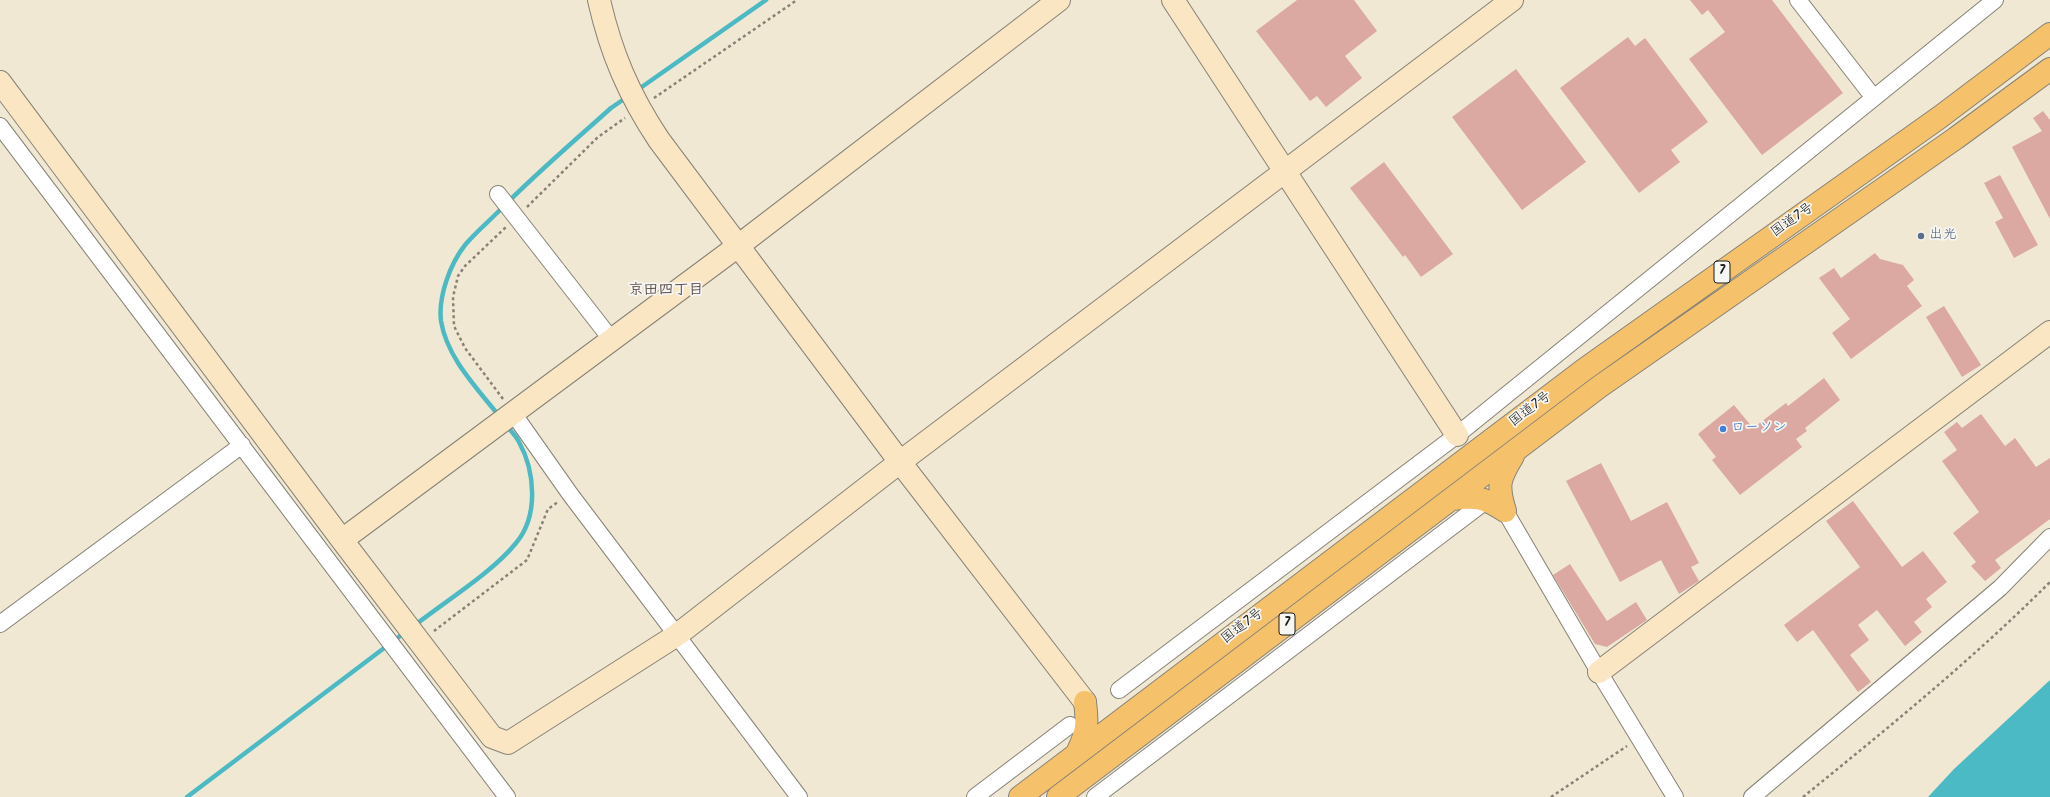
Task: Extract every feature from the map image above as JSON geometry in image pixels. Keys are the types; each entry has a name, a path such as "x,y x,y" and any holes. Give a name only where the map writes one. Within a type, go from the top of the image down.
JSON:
{"highway":[{"name":"国道7号","path":"1020,797 1134,709 1585,369 1940,116 2050,34"},
{"name":"国道7号","path":"1058,797 1606,382 1950,142 2050,69"},
{"path":"1452,499 1471,497 1496,505 1501,475 1515,452"},
{"path":"1085,702 1101,714 1114,714 1134,709"},
{"path":"1077,753 1086,736 1088,721 1085,702"}],"street":[{"path":"599,0 607,33 638,109 738,246 900,462 1085,702"},
{"path":"342,540 738,246 1059,0"},
{"path":"1173,0 1457,435"},
{"path":"0,82 342,540 492,737 508,744 677,635 900,462 1512,0"},
{"path":"1798,0 1874,98"},
{"path":"1119,690 1457,435 1995,0"},
{"path":"0,126 506,797"},
{"path":"498,194 611,339"},
{"path":"1599,672 2050,332"},
{"path":"514,413 570,494 799,797"},
{"path":"0,624 242,445"},
{"path":"1095,797 1496,505 1676,797"},
{"path":"1752,797 2000,588 2050,537"},
{"path":"975,797 1070,725"}],"path":[{"path":"514,413 465,348 454,326 453,297 458,276 465,266 598,137 797,0"},
{"path":"419,641 527,560 548,509 570,494"},
{"path":"1803,797 1914,706 2015,617 2050,582"},
{"path":"1551,797 1639,738"}],"water":[{"path":"2050,680 2050,797 1928,797 1954,769"}],"building":[{"path":"1297,0 1354,0 1377,31 1345,56 1362,78 1326,107 1317,96 1310,101 1256,31"},
{"path":"1690,0 1772,0 1843,93 1762,155 1689,59 1725,32 1708,10 1702,15"},
{"path":"1628,37 1635,46 1645,38 1708,122 1671,150 1680,162 1639,193 1560,88"},
{"path":"1516,69 1586,162 1522,210 1452,117"},
{"path":"2043,111 2050,120 2050,219 2012,147 2042,131 2033,118"},
{"path":"1384,162 1453,254 1421,277 1405,255 1403,257 1350,188"},
{"path":"2000,175 2038,245 2014,258 1995,222 2003,218 1984,183"},
{"path":"1875,253 1880,259 1903,265 1914,280 1907,286 1922,306 1851,359 1832,333 1850,319 1819,278 1834,268 1841,278"},
{"path":"1944,306 1981,365 1962,377 1926,317"},
{"path":"1824,378 1840,400 1805,428 1807,431 1796,439 1802,447 1740,495 1712,460 1716,457 1698,434 1734,405 1753,428 1786,403 1788,406"},
{"path":"1981,414 2005,446 2015,438 2036,467 2050,458 2050,519 1995,560 2001,568 1985,581 1971,566 1976,562 1953,533 1979,512 1942,461 1957,450 1944,432 1957,422 1962,428"},
{"path":"1601,463 1631,521 1667,502 1699,563 1691,567 1699,581 1679,594 1661,560 1620,582 1566,481"},
{"path":"1853,501 1902,567 1923,551 1947,582 1926,599 1932,607 1914,622 1922,632 1905,646 1877,610 1858,625 1869,640 1850,655 1871,682 1858,692 1813,630 1797,642 1784,625 1860,567 1826,521"},
{"path":"1570,564 1607,621 1636,602 1647,620 1607,647 1595,644 1553,575"}],"waterway":[{"path":"636,91 766,0"},
{"path":"499,416 464,372 456,360 444,335 441,321 441,302 450,271 465,245 477,232 553,160 611,108 627,97"},
{"path":"414,626 494,565 516,543 523,532 531,507 532,493 529,466 518,440 506,425"},
{"path":"187,797 404,633"}],"place":[{"name":"出光","path":"1921,236"},
{"name":"ローソン","path":"1723,429"}],"district":[{"name":"京田四丁目","path":"666,291"}]}
